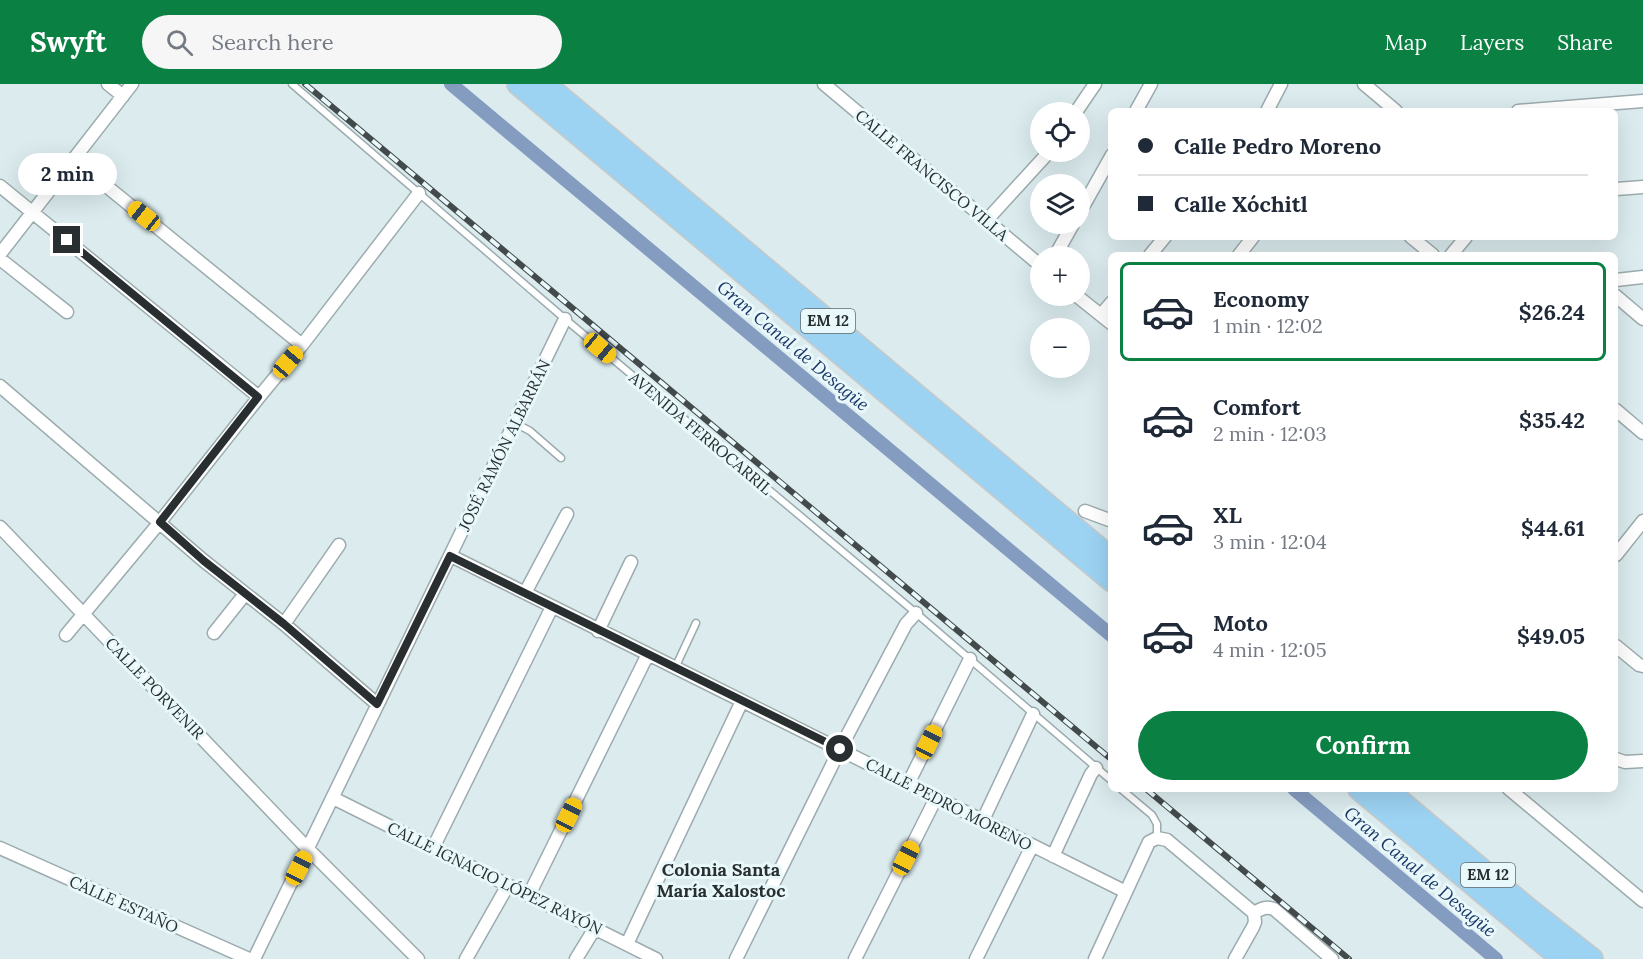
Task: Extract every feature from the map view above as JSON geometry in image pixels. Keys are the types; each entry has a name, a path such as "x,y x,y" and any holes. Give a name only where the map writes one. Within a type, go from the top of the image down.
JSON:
{"highway":[{"name":"EM 12","path":"518,84 1108,578"},
{"name":"EM 12","path":"545,84 1108,556"},
{"name":"EM 12","path":"1363,792 1562,959"},
{"name":"EM 12","path":"1390,792 1526,907 1592,959"}],"street":[{"path":"108,84 123,96"},
{"path":"0,254 132,84"},
{"name":"CALLE FRANCISCO VILLA","path":"824,84 1030,258"},
{"path":"1083,102 1095,84"},
{"path":"1138,108 1151,84"},
{"path":"1269,108 1281,84"},
{"path":"1364,84 1392,108"},
{"path":"1556,108 1643,101"},
{"path":"73,159 302,345"},
{"path":"986,221 1040,162"},
{"path":"1090,194 1108,162"},
{"path":"0,186 258,397"},
{"path":"1618,189 1643,187"},
{"path":"66,634 160,522 420,193"},
{"path":"1152,252 1162,240"},
{"path":"1241,252 1251,240"},
{"path":"1414,240 1428,252"},
{"path":"1454,252 1464,240"},
{"path":"0,259 67,312"},
{"path":"1618,280 1643,277"},
{"path":"1618,298 1643,319"},
{"path":"1090,306 1108,321"},
{"path":"1101,315 1108,307"},
{"name":"JOSÉ RAMÓN ALBARRÁN","path":"254,959 565,319"},
{"path":"0,386 377,704"},
{"path":"1618,412 1643,433"},
{"path":"1085,511 1108,520"},
{"path":"525,593 567,514"},
{"path":"1618,552 1643,521"},
{"name":"CALLE PORVENIR","path":"0,527 308,849 418,959"},
{"path":"284,624 339,545"},
{"name":"CALLE PEDRO MORENO","path":"450,556 1126,892"},
{"path":"598,631 631,562"},
{"path":"214,633 245,594"},
{"path":"433,848 552,607"},
{"path":"736,959 840,749 906,624 916,613"},
{"path":"1618,648 1643,666"},
{"path":"529,895 648,654"},
{"path":"908,784 970,659"},
{"path":"627,944 742,701"},
{"path":"982,822 1033,714"},
{"path":"1618,760 1625,762 1643,761"},
{"path":"1053,855 1090,774 1096,768"},
{"path":"1513,792 1642,898"},
{"name":"CALLE IGNACIO LÓPEZ RAYÓN","path":"333,798 656,959"},
{"path":"855,959 936,798"},
{"path":"1095,959 1149,842 1157,838 1167,840 1254,913 1253,927 1235,959"},
{"path":"976,959 1032,846"},
{"name":"CALLE ESTAÑO","path":"0,848 249,959"},
{"path":"466,959 508,885"},
{"path":"1254,913 1264,907 1274,909 1332,959"},
{"path":"576,959 595,928"}],"lane":[{"name":"AVENIDA FERROCARRIL","path":"292,84 565,319 916,613 1108,778"},
{"path":"515,423 530,431 561,458"},
{"path":"675,668 696,622"},
{"path":"1125,792 1152,815 1157,824 1157,838"}],"waterway":[{"name":"Gran Canal de Desagüe","path":"451,84 1108,633"},
{"name":"Gran Canal de Desagüe","path":"1298,792 1496,959"}],"railway":[{"path":"305,84 1108,757"},
{"path":"1150,792 1349,959"}],"district":[{"name":"Colonia Santa María Xalostoc","path":"721,880"}],"route":[{"path":"67,240 258,397 160,522 377,704 450,556 840,749"}]}
